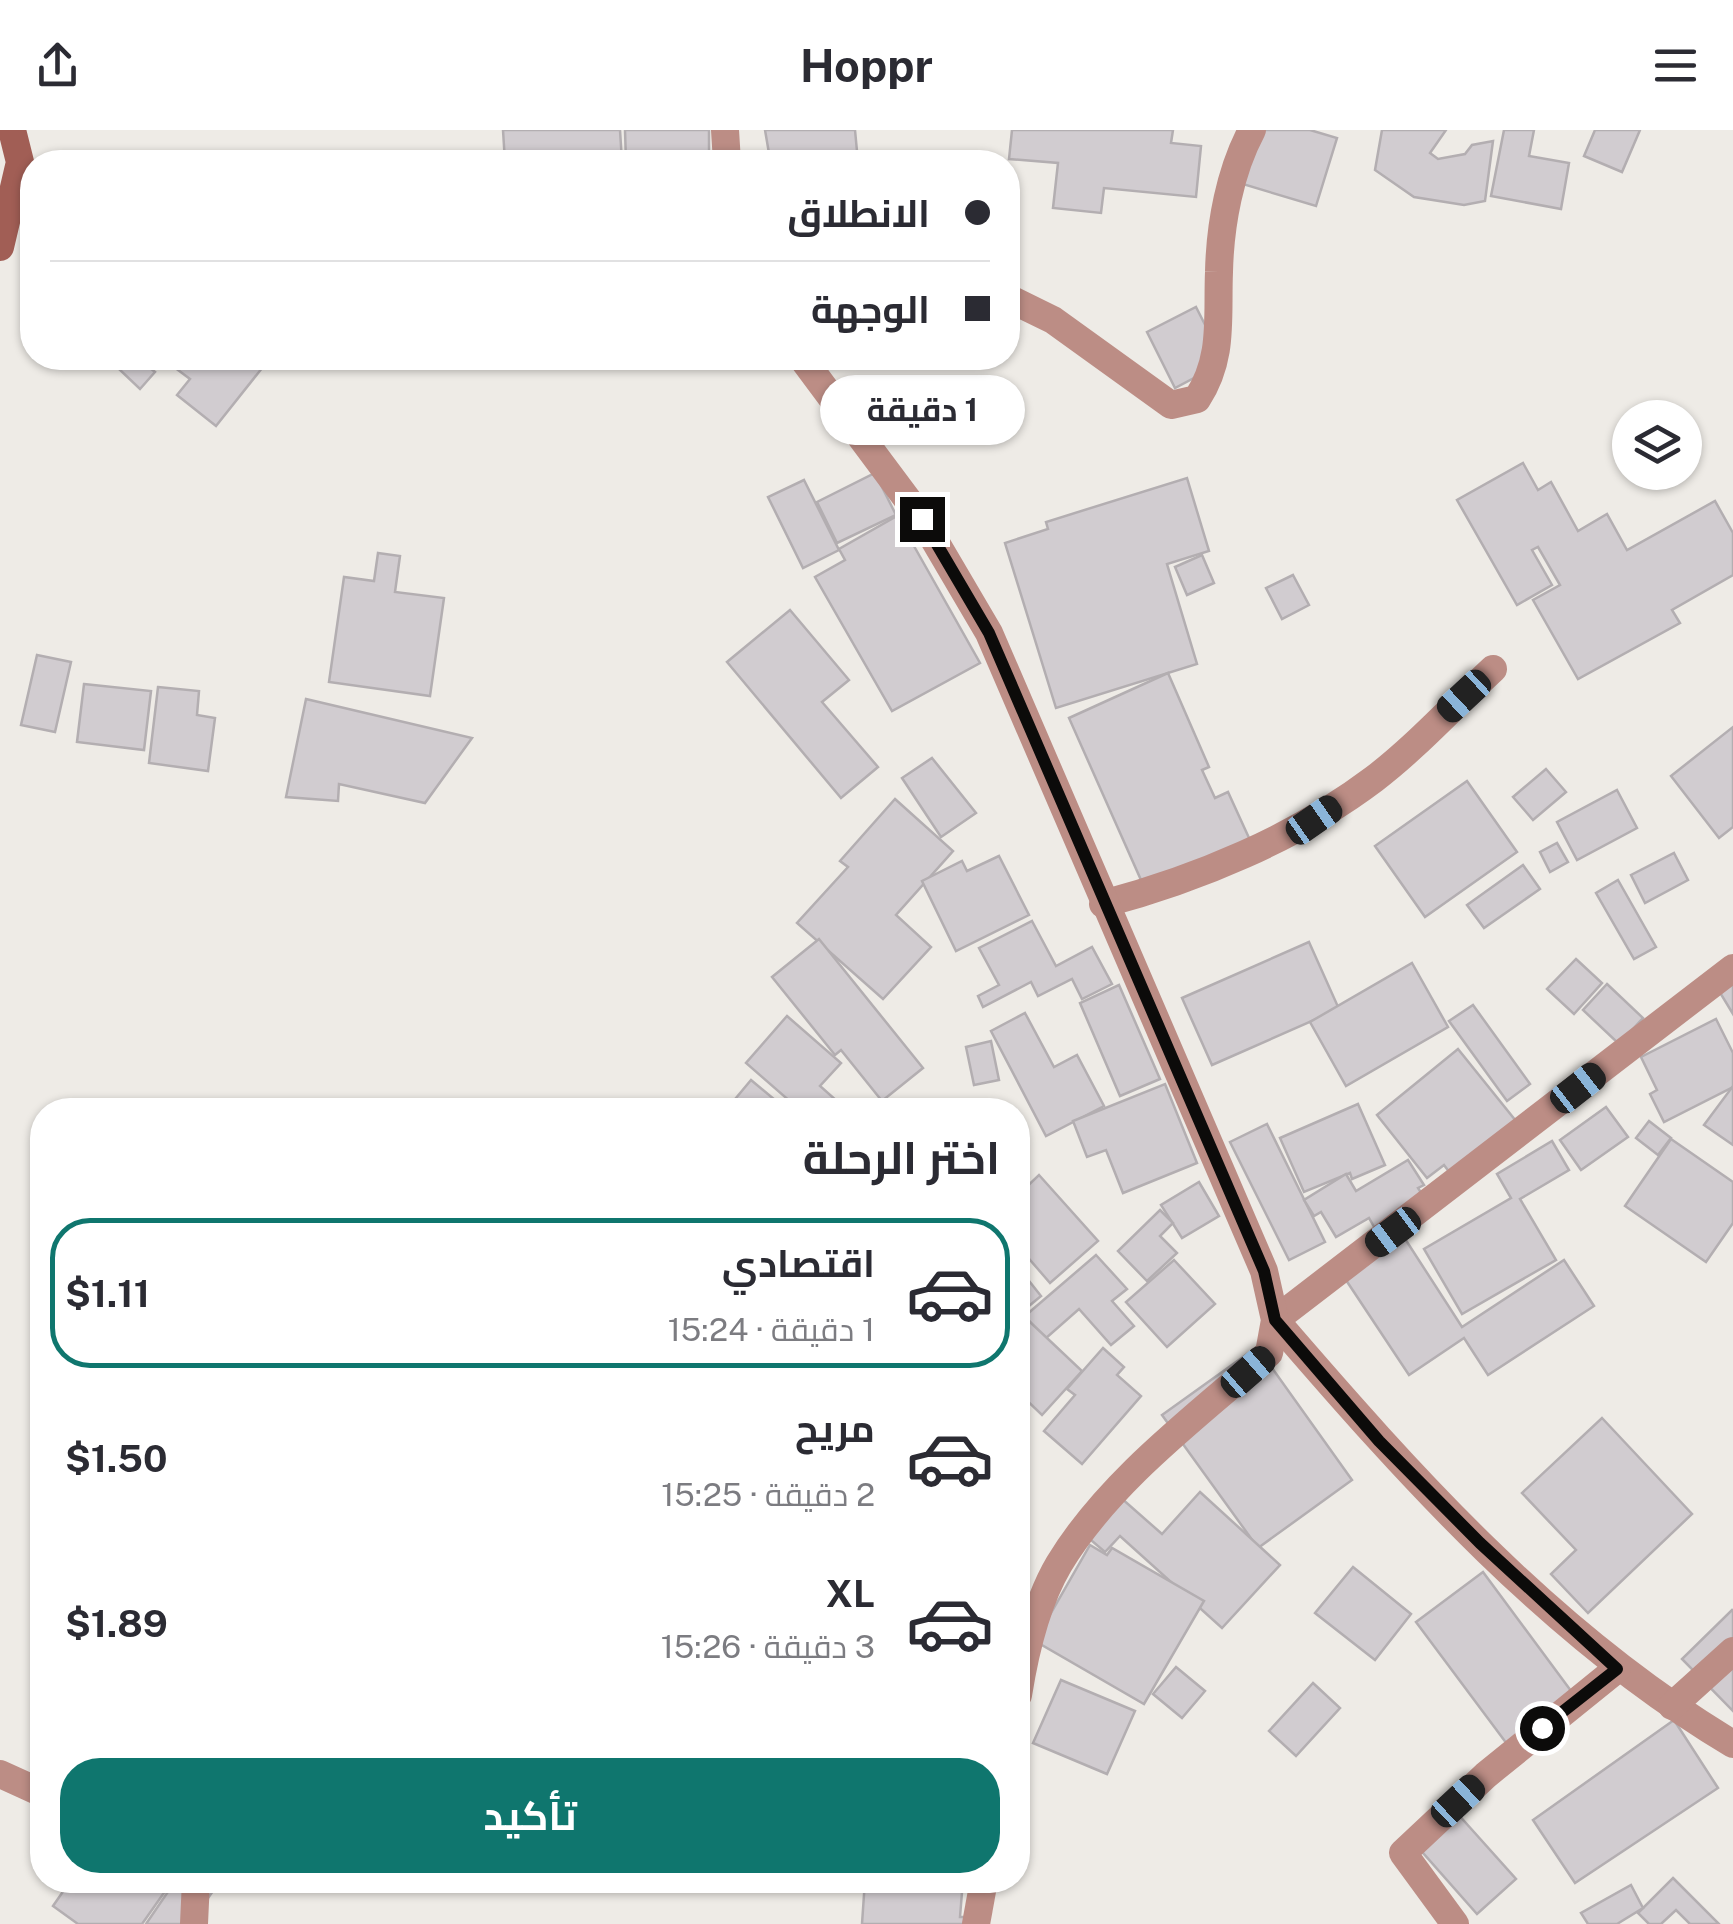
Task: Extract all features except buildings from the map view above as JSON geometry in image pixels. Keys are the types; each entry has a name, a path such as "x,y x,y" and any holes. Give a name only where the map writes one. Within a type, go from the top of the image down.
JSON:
{"main road":[{"path":"0,247 20,162 12,130"}],"street":[{"path":"1020,304 1053,320 1171,405 1198,399 1211,379 1220,340 1218,268 1235,162 1252,130"},
{"path":"811,370 922,519 989,633 1264,1271 1275,1320 1269,1353 1108,1501 1058,1565 1030,1635"},
{"path":"1103,904 1156,890 1314,820 1377,777 1493,669"},
{"path":"1275,1320 1733,968"},
{"path":"1275,1320 1416,1480 1617,1669 1733,1744"},
{"path":"1672,1706 1733,1651"},
{"path":"1454,1924 1403,1853 1486,1774 1617,1669"},
{"path":"0,1774 30,1788"},
{"path":"194,1924 195,1893"},
{"path":"976,1924 982,1893"}],"route":[{"path":"922,519 989,633 1264,1271 1275,1320 1404,1467 1617,1669 1542,1728"}]}
